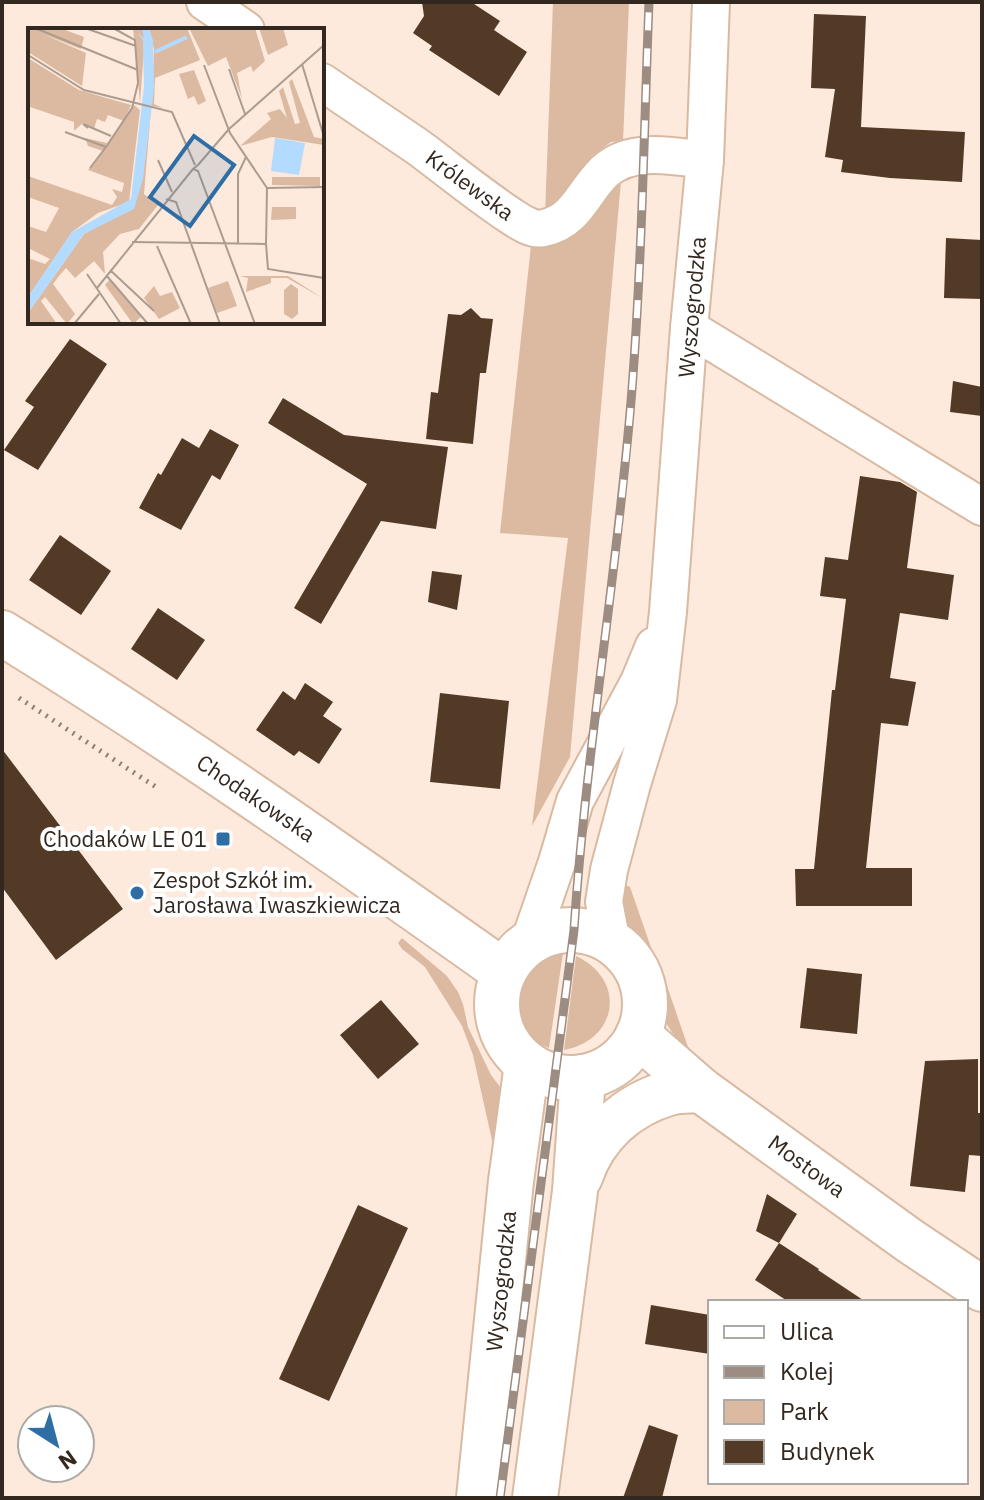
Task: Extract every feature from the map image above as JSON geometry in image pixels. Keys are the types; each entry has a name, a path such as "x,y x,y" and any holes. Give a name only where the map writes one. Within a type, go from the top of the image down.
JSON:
{"main road":[{"name":"Chodakowska","path":"2,633 100,693 223,776 517,957"},
{"path":"574,930 594,934 612,943 628,957 639,974 644,995 644,1015 638,1035 622,1059 597,1074 568,1079 554,1077 527,1064 512,1050 502,1032 497,1012 497,991 517,957 551,933 574,930"},
{"name":"Mostowa","path":"638,1035 701,1090 910,1241 982,1289"},
{"name":"Wyszogrodzka","path":"479,1498 511,1181 527,1064"},
{"path":"535,1498 575,1191 583,1077"},
{"path":"575,1191 584,1163 599,1138 620,1117 644,1102 672,1092 701,1090"}],"street":[{"path":"205,2 243,28"},
{"name":"Wyszogrodzka","path":"612,943 604,902 609,870 658,700 668,612 705,160 711,2"},
{"name":"Królewska","path":"324,83 529,227 541,229 568,216 606,170 625,160 660,154 705,160"},
{"path":"689,328 982,507"},
{"name":"Wyszogrodzka","path":"517,957 557,862 575,801 639,682 668,612"}],"path":[{"path":"11,692 156,787"}],"green space":[{"path":"553,2 629,2 623,141 611,142 593,155 582,167 575,186 545,215"},
{"path":"622,170 570,757 532,826 568,538 500,533 532,236"},
{"path":"619,882 630,887 654,956 626,922"},
{"path":"402,938 447,976 458,992 468,1027 491,1075 501,1088 504,1104 498,1167 473,1055 462,1026 425,967 402,949 398,943"},
{"path":"563,953 549,1048 524,1031 516,1014 515,995 521,977 533,963"},
{"path":"576,956 603,979 609,994 609,1008 605,1022 596,1034 582,1044 564,1050"},
{"path":"666,983 690,1053 672,1033 662,1012 657,994"}],"building":[{"path":"422,2 471,2 500,21 494,30 527,52 499,96 429,50 432,46 413,33 424,16"},
{"path":"814,14 866,16 861,127 965,132 962,182 841,172 843,160 825,157 835,89 811,88"},
{"path":"946,238 982,240 982,299 944,298"},
{"path":"471,308 481,318 493,319 486,373 480,373 473,444 426,439 431,392 438,393 448,314 461,315"},
{"path":"70,339 107,364 38,470 4,450 34,407 25,401"},
{"path":"953,381 982,387 982,416 950,412"},
{"path":"283,398 344,435 448,447 436,529 381,521 321,624 294,608 367,484 268,423"},
{"path":"210,429 239,445 220,480 212,475 181,530 139,508 182,438 199,448"},
{"path":"860,476 900,482 917,492 907,568 954,575 948,620 900,613 890,678 916,682 908,726 881,723 866,868 912,868 912,906 796,906 795,869 814,869 832,690 835,690 846,599 820,596 825,557 848,560"},
{"path":"60,535 111,571 81,615 29,580"},
{"path":"432,571 462,575 457,610 428,602"},
{"path":"158,608 205,640 177,680 131,649"},
{"path":"305,683 333,702 323,716 342,729 319,764 299,751 294,756 256,730 283,691 295,700"},
{"path":"440,693 509,701 500,789 430,782"},
{"path":"2,749 123,909 56,960 2,887"},
{"path":"807,968 862,974 857,1034 800,1028"},
{"path":"381,1000 419,1044 378,1079 340,1035"},
{"path":"978,1059 982,1156 969,1155 965,1192 910,1186 925,1061"},
{"path":"767,1194 797,1214 779,1243 756,1231"},
{"path":"358,1205 408,1228 329,1401 279,1379"},
{"path":"779,1243 863,1300 786,1300 755,1280"},
{"path":"651,1305 708,1315 708,1354 645,1344"},
{"path":"649,1425 678,1435 662,1498 623,1498"}],"railway":[{"path":"500,1498 574,930 586,795 626,457 638,292 649,2"}],"place":[{"name":"Chodaków LE 01","path":"223,839"},
{"name":"Zespoł Szkół im. Jarosława Iwaszkiewicza","path":"137,893"}]}
